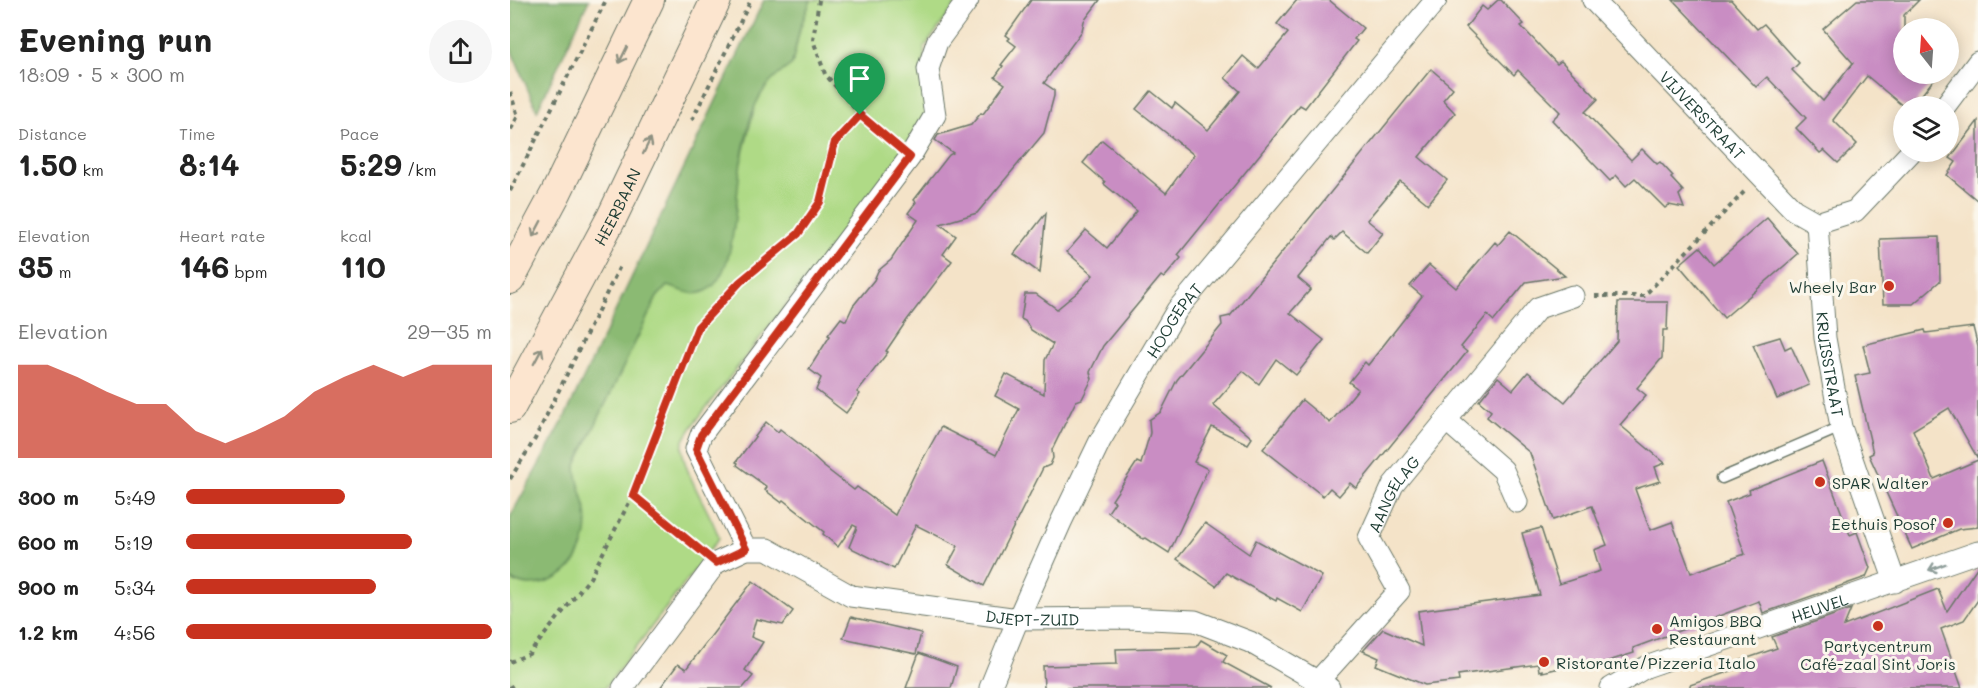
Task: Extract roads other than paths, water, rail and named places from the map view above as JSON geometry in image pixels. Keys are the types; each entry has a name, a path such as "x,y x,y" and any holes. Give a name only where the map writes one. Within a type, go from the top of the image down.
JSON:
{"main road":[{"path":"510,279 556,193 649,0"},
{"name":"HEERBAAN","path":"510,408 612,216 716,0"}],"street":[{"path":"623,688 716,563 746,549 696,449 701,435 910,157 935,115 928,69 937,42 968,0"},
{"name":"HOOGEPAT","path":"990,688 1061,522 1100,441 1177,310 1436,0"},
{"name":"VIJVERSTRAAT","path":"1593,0 1794,210 1817,223"},
{"path":"1952,96 1978,62"},
{"path":"1817,223 1855,212 1902,162"},
{"name":"KRUISSTRAAT","path":"1817,223 1826,339 1841,427 1895,582"},
{"name":"AANGELAG","path":"1323,685 1399,591 1369,538 1393,485 1538,309 1573,296"},
{"path":"1447,421 1503,470 1517,502"},
{"name":"DJEPT-ZUID","path":"746,549 767,549 851,596 1018,619 1128,618 1195,621 1250,642 1323,685"},
{"name":"HEUVEL","path":"1611,688 1646,667 1978,552"}],"lane":[{"path":"1722,478 1841,427"}],"place":[{"name":"Wheely Bar","path":"1889,286"},
{"name":"SPAR Walter","path":"1820,482"},
{"name":"Eethuis Posof","path":"1948,523"},
{"name":"Partycentrum Café-zaal Sint Joris","path":"1878,626"},
{"name":"Amigos BBQ Restaurant","path":"1657,629"},
{"name":"Ristorante/Pizzeria Italo","path":"1544,662"}]}
